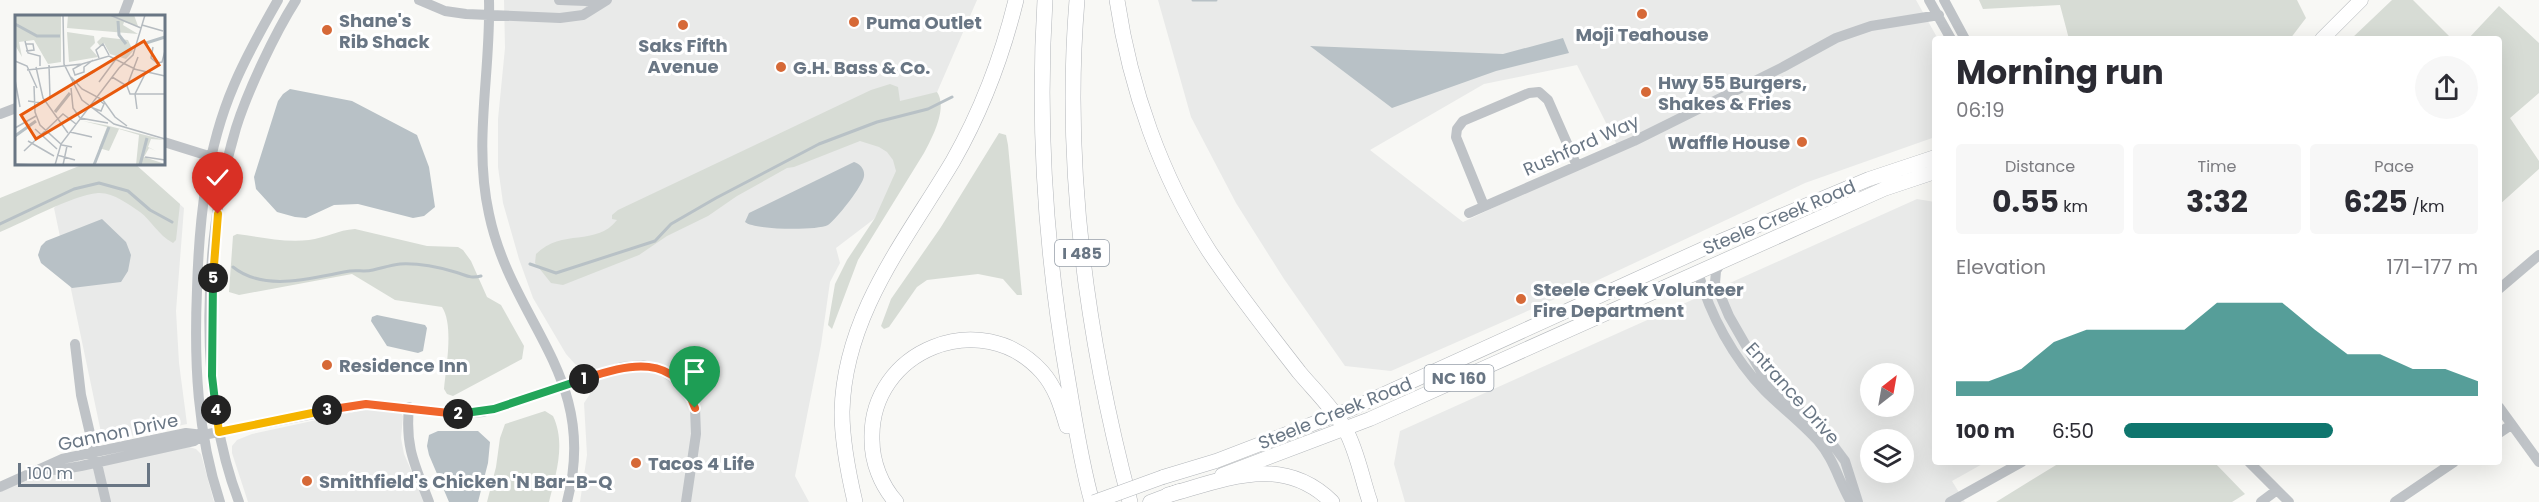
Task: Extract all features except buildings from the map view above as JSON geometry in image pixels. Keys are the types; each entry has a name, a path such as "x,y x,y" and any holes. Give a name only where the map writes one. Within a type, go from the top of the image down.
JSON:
{"highway":[{"path":"855,502 847,467 842,411 848,365 858,325 883,273 953,160 981,106 1001,55 1016,0"},
{"name":"I 485","path":"1045,0 1042,133 1047,217 1060,335 1086,479 1093,502"},
{"name":"I 485","path":"1077,0 1074,132 1077,197 1092,332 1114,443 1130,502"},
{"path":"1117,0 1125,46 1145,117 1164,165 1188,213 1209,250 1232,283 1345,429 1370,502"},
{"path":"896,502 880,476 872,448 873,418 877,404 891,378 903,365 928,349 968,339 998,344 1022,356 1041,370 1057,394 1086,479"},
{"path":"1114,443 1135,502"},
{"path":"1168,495 1236,476 1267,472 1303,481 1332,502"}],"main road":[{"path":"2325,36 2361,0"},
{"name":"Steele Creek Road","path":"1093,502 1216,461 1334,415 1425,377 1687,256 1869,179 1932,158"},
{"name":"Steele Creek Road","path":"1150,502 1345,429 1884,189 1932,173"},
{"path":"1698,272 1700,264 1706,258 1740,243 1807,205"},
{"path":"1573,327 1645,285 1684,267 1688,262 1687,256"}],"street":[{"path":"123,15 129,0"},
{"path":"238,502 225,463 210,434 196,377 195,334 199,229 212,157 233,87 278,0"},
{"path":"220,502 206,455 210,434 211,310 218,214 237,126 265,60 296,0"},
{"path":"420,0 446,11 569,18 583,15 603,2"},
{"path":"489,0 481,143 489,215 506,269 552,354 571,407 575,440 574,470 567,502"},
{"path":"559,0 603,2"},
{"path":"1929,0 1950,36"},
{"path":"1944,0 1963,36"},
{"name":"Rushford Way","path":"1469,213 1634,141 1836,38 1880,24 1939,15"},
{"path":"1484,206 1456,137 1457,129 1463,121 1529,93 1539,92 1548,100 1576,166"},
{"path":"0,114 15,108"},
{"path":"165,142 212,157"},
{"path":"2502,284 2539,255"},
{"name":"Entrance Drive","path":"1722,261 1716,271 1714,283 1750,355 1764,377 1831,440 1845,461 1858,502"},
{"name":"Entrance Drive","path":"1698,272 1703,290 1740,362 1765,391 1819,442 1839,472 1851,502"},
{"path":"75,344 81,395 105,502"},
{"path":"210,434 366,404 458,414 474,413 512,404 622,367 636,365 660,370 677,380 690,397 696,417 696,434 686,502"},
{"path":"409,407 407,438 411,457 429,502"},
{"path":"2502,412 2539,462"},
{"path":"2502,431 2511,425"},
{"name":"Gannon Drive","path":"0,487 62,459 93,451 186,432 210,434"},
{"name":"Gannon Drive","path":"41,469 58,470 96,463 194,441 210,434"},
{"path":"1950,502 2017,465"},
{"path":"2252,465 2289,502"},
{"path":"2395,502 2450,465"},
{"path":"2261,502 2277,490"}],"shaded area":[{"path":"504,0 977,0 886,210 836,248 840,263 830,282 821,345 795,476 809,502 580,502 587,455 584,403 590,394 580,367 566,354 533,298 503,203 498,167 498,119 505,48"},
{"path":"1158,0 1916,0 1936,36 1932,36 1932,138 1805,183 1596,281 1391,371 1345,366 1284,279 1236,203 1191,117","holes":["1577,65 1619,149 1463,222 1370,150 1484,84"]},
{"path":"1979,0 2297,0 2306,18 2292,36 2068,36 2060,5 1983,9"},
{"path":"2392,0 2413,0 2449,36 2354,36"},
{"path":"2499,6 2539,43 2539,93 2510,118 2539,161 2539,169 2502,202 2502,36 2471,36"},
{"path":"1563,38 1569,53 1496,71 1392,108 1310,46 1503,54"},
{"path":"890,84 898,87 900,101 937,92 941,106 940,114 935,131 924,153 858,260 832,329 828,325 835,284 847,260 875,218 896,171 893,160 887,152 860,141 787,168 737,196 708,216 667,236 639,255 563,285 551,283 535,263 536,254 546,246 599,233 609,228 617,220 612,219 612,215 618,210 871,90"},
{"path":"290,89 352,101 417,135 429,167 435,207 424,216 413,218 358,204 334,205 306,218 277,212 256,189 254,177 278,101"},
{"path":"999,133 1006,135 1008,145 1022,295 1017,295 1003,279 978,274 927,280 917,287 889,327 884,329 881,326 891,299 941,227"},
{"path":"854,162 863,169 863,180 849,202 828,225 785,229 760,227 745,222 749,213"},
{"path":"82,165 136,165 180,204 176,240 173,243 140,212 115,196 104,193 75,199 0,232 0,198"},
{"path":"136,165 184,208 176,311 179,363 187,424 103,442 54,208 60,202"},
{"path":"1917,199 1932,202 1932,465 1981,465 1952,481 1965,502 1405,502 1394,464 1400,431"},
{"path":"102,219 126,242 131,255 128,271 121,282 72,288 41,263 38,255 41,246 46,241"},
{"path":"355,229 427,246 458,247 463,250 471,261 487,297 501,305 524,346 522,359 453,396 447,394 444,389 448,324 442,307 395,300 352,274 239,295 229,292 233,236 237,234 300,241"},
{"path":"377,315 425,325 427,328 423,351 418,353 387,346 371,321 372,317"},
{"path":"368,409 400,412 403,416 401,438 404,454 425,502 248,502 232,453 232,446 237,440 252,434"},
{"path":"545,411 553,416 559,437 558,459 549,502 487,502 505,424"},
{"path":"438,431 478,431 490,442 488,463 478,502 449,502 427,446 429,435"},
{"path":"189,447 201,454 214,502 0,502 0,492 36,475 74,470"},
{"path":"2056,465 2217,465 2245,494 2232,502 1996,502"}],"waterway":[{"path":"1193,0 1216,0"},
{"path":"530,264 556,273 655,241 671,224 819,144 877,122 928,109 952,97"},
{"path":"0,224 74,189 99,183 128,191 150,210 172,222"},
{"path":"233,267 246,275 275,281 306,279 350,271 370,271 400,264 428,266 471,277 481,276"}],"place":[{"name":"Moji Teahouse","path":"1642,14"},
{"name":"Puma Outlet","path":"854,22"},
{"name":"Saks Fifth Avenue","path":"683,25"},
{"name":"Shane's Rib Shack","path":"327,30"},
{"name":"G.H. Bass & Co.","path":"781,67"},
{"name":"Hwy 55 Burgers, Shakes & Fries","path":"1646,92"},
{"name":"Waffle House","path":"1802,142"},
{"name":"Steele Creek Volunteer Fire Department","path":"1521,299"},
{"name":"Residence Inn","path":"327,365"},
{"name":"Tacos 4 Life","path":"636,463"},
{"name":"Smithfield's Chicken 'N Bar-B-Q","path":"307,481"}],"route":[{"path":"218,214 211,310 212,376 219,432 309,413 366,404 394,405 458,414 483,412 604,372 636,365 652,367 673,376 687,392 695,408"}]}
